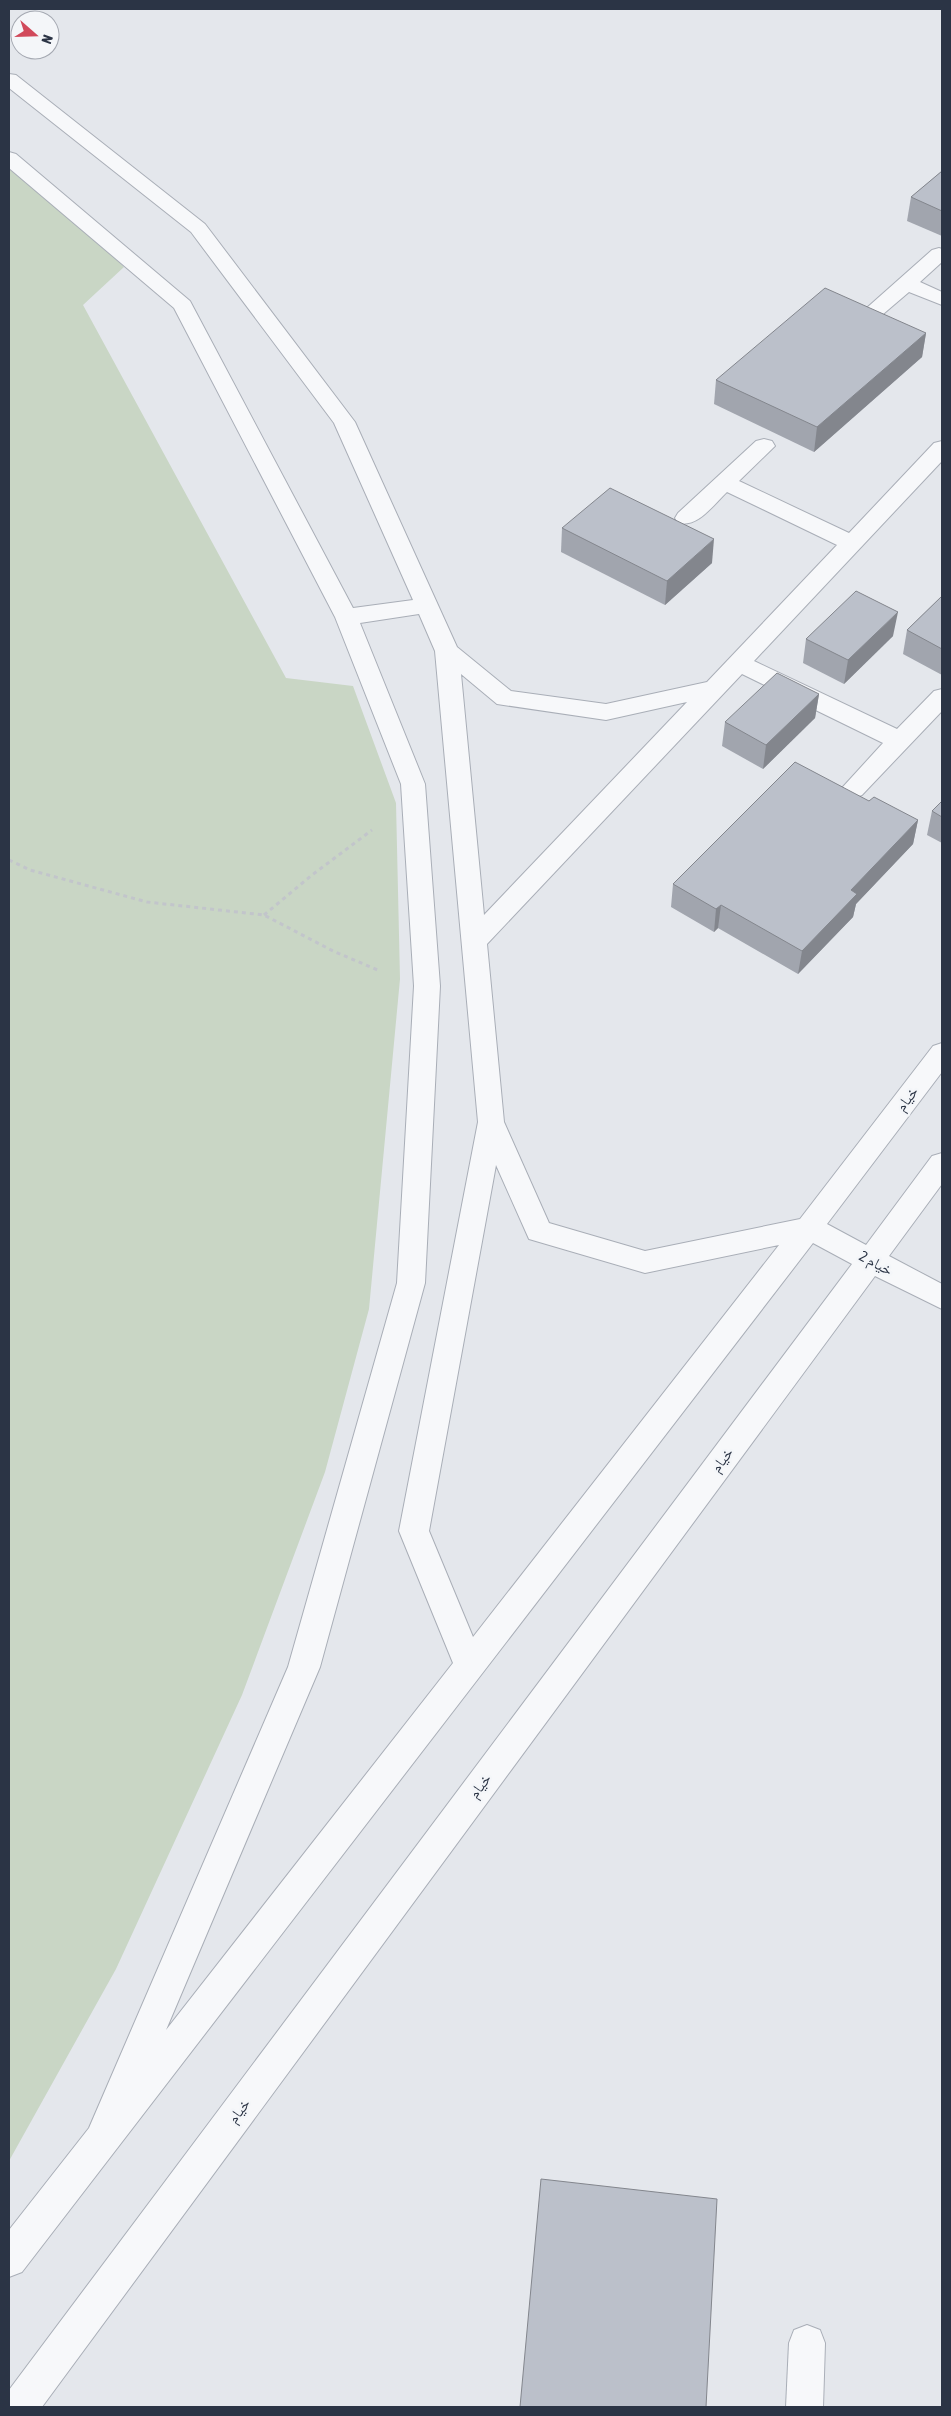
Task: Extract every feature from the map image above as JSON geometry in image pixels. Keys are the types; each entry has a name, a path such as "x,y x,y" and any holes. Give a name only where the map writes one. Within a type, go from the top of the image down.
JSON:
{"street":[{"path":"9,79 24,100 198,228 344,422 448,650 491,1122 414,1531 470,1666"},
{"path":"9,158 183,305 346,617 413,784 427,986 412,1284 306,1657 101,2141"},
{"path":"868,317 939,254"},
{"path":"906,283 942,299"},
{"path":"686,518 764,446"},
{"path":"475,941 942,448"},
{"path":"725,483 852,544"},
{"path":"346,617 427,605"},
{"path":"448,650 505,698 606,712 716,688"},
{"path":"739,663 900,741"},
{"path":"854,789 942,697"},
{"name":"خیام","path":"9,2259 809,1228 942,1053"},
{"path":"491,1122 539,1231 645,1262 809,1228"},
{"name":"خیام","path":"19,2407 942,1164"},
{"name":"خیام 2","path":"809,1228 942,1297"},
{"path":"804,2407 807,2343"}],"path":[{"path":"264,915 312,874 378,825 413,784"},
{"path":"9,860 30,870 147,902 264,915 342,954 400,979 427,986"}],"green space":[{"path":"9,168 60,203 124,267 83,305 286,678 353,686 396,803 400,979 369,1309 325,1472 242,1695 116,1969 9,2161"}],"building":[{"path":"942,171 942,211 911,197"},
{"path":"825,288 926,333 817,427 716,380"},
{"path":"610,488 714,539 667,581 562,528"},
{"path":"856,591 898,612 848,660 806,639"},
{"path":"942,596 942,649 907,630"},
{"path":"777,673 819,694 766,745 725,722"},
{"path":"795,762 869,801 874,797 918,820 851,890 857,894 802,951 721,905 716,909 673,884"},
{"path":"942,801 942,817 932,811"},
{"path":"541,2179 717,2199 706,2407 520,2407"}]}
